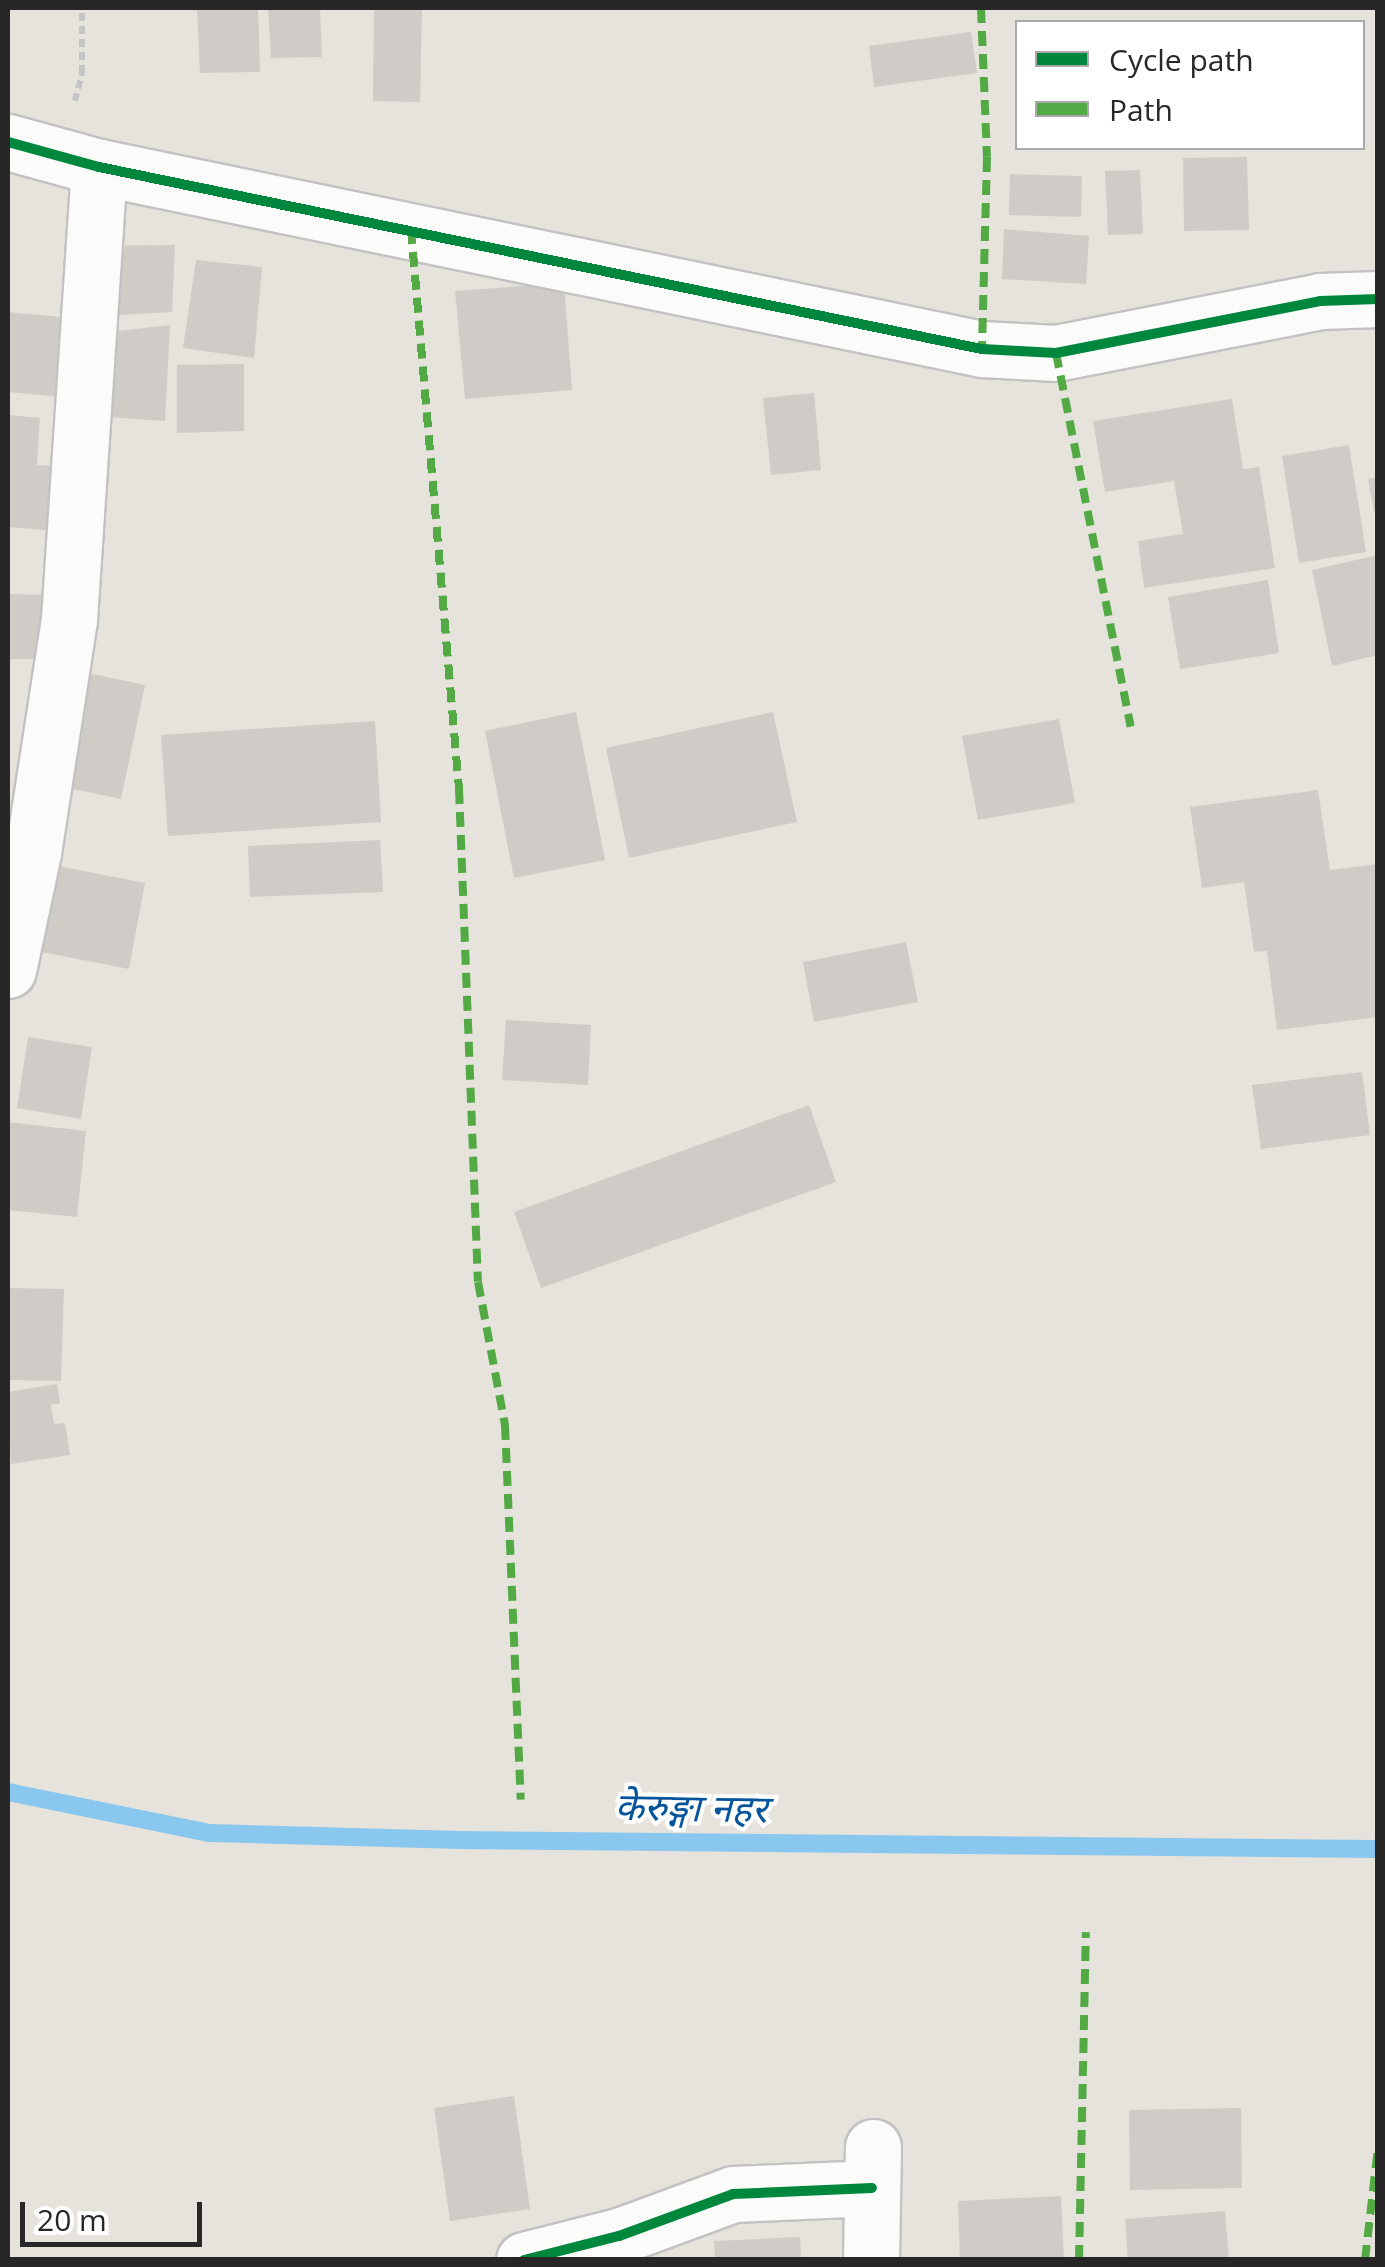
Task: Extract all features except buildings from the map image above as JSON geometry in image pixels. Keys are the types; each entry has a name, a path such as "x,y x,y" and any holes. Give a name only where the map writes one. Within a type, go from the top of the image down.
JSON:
{"street":[{"path":"8,142 80,161 982,349 1056,353 1320,300 1378,300"},
{"path":"8,970 32,852 69,619 80,161"},
{"path":"524,2260 619,2236 733,2194 872,2167 871,2260"}],"path":[{"path":"80,161 82,8"}],"waterway":[{"name":"केेरुङ्गा नहर","path":"8,1792 210,1833 460,1840 1378,1849"}],"marked path":[{"path":"981,8 987,157 982,349"},
{"path":"411,229 459,789 478,1282 505,1425 521,1800"},
{"path":"1056,353 1131,727"},
{"path":"1079,2260 1086,1932"},
{"path":"1365,2260 1378,2148"}],"cycle path":[{"path":"8,142 99,167 982,349 1056,353 1320,301 1378,299"},
{"path":"524,2260 619,2236 733,2194 872,2188"}]}
